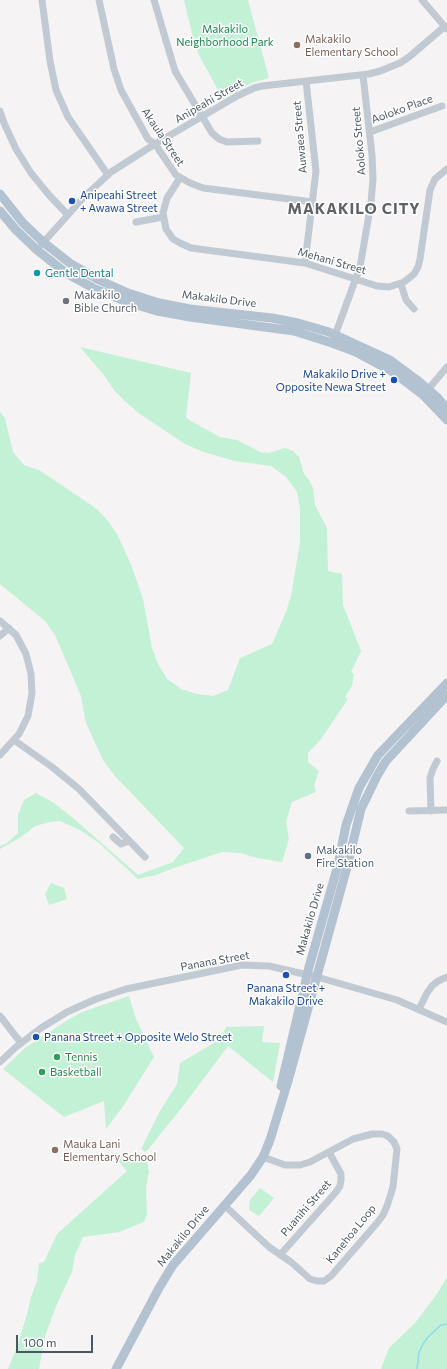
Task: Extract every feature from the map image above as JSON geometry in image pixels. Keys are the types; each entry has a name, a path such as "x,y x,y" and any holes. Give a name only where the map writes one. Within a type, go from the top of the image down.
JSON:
{"main road":[{"name":"Makakilo Drive","path":"0,194 23,223 43,242 71,264 99,280 128,293 159,303 272,318 298,323 329,332 334,339"},
{"name":"Makakilo Drive","path":"0,211 16,230 37,250 66,273 95,289 156,311 294,331 334,339 425,392 447,409"},
{"name":"Makakilo Drive","path":"425,392 447,420"},
{"name":"Makakilo Drive","path":"276,1123 282,1080 307,975 338,865 351,806 368,771 378,755 447,683"},
{"name":"Makakilo Drive","path":"116,1369 166,1276 186,1249 251,1175 263,1157 276,1123 347,868 361,810 386,761 447,695"},
{"path":"338,865 347,868"}],"street":[{"path":"42,0 52,76 59,97 76,130 108,175"},
{"name":"Akaula Street","path":"99,0 120,90 148,139 155,144 176,175 203,188 313,202"},
{"path":"154,0 175,71 201,117 212,133 221,141 258,141"},
{"path":"422,0 446,28"},
{"name":"Anipeahi Street","path":"37,250 88,193 108,175 155,144 237,96 254,88 271,85 363,75 380,71 400,63 446,28"},
{"name":"Aoloko Street","path":"334,339 357,278 366,235 373,179 370,132 363,75"},
{"name":"Auwaea Street","path":"305,263 316,171 306,81"},
{"name":"Aoloko Place","path":"370,132 442,106"},
{"path":"0,111 16,149 31,173 48,196 68,215"},
{"path":"414,309 406,300 401,284 411,276 418,267 430,190 435,179 447,169"},
{"path":"136,222 163,217 165,202 180,178"},
{"name":"Mehani Street","path":"163,217 165,225 171,236 176,241 187,247 305,263 381,286 389,287 401,284"},
{"path":"425,392 447,367"},
{"path":"0,621 16,636 26,654 31,674 32,693 28,716 19,734 0,755"},
{"path":"0,636 9,628"},
{"path":"14,740 52,767 79,790 145,857"},
{"path":"431,811 430,778 437,761"},
{"path":"409,811 447,810"},
{"path":"113,837 121,844 129,841"},
{"name":"Panana Street","path":"0,1062 21,1043 41,1028 72,1009 112,993 130,988 242,965 269,966 317,977 397,1000 447,1022"},
{"path":"418,1009 429,989 438,981 447,977"},
{"path":"0,1016 21,1043"},
{"name":"Kanehoa Loop","path":"224,1206 242,1224 280,1255 313,1280 320,1282 331,1276 377,1224 387,1206 393,1187 397,1153 396,1145 391,1139 382,1134 365,1135 352,1139 310,1162 295,1166 280,1164 263,1157"},
{"name":"Puanihi Street","path":"280,1255 340,1186 340,1174 329,1152"}],"green space":[{"name":"Makakilo Neighborhood Park","path":"184,0 248,0 269,78 251,83 223,99 195,46"},
{"path":"80,347 191,373 186,417 189,420 220,437 237,440 260,452 269,453 285,448 293,451 299,457 304,474 313,488 315,505 327,528 328,571 342,574 343,605 361,651 351,672 354,674 352,686 345,697 348,699 321,739 308,753 308,762 319,771 314,785 316,792 292,802 286,822 289,839 282,862 257,858 240,853 222,852 156,875 138,879 99,843 80,830 60,821 35,826 21,837 0,849 0,846 7,843 18,833 18,815 24,800 36,793 54,803 73,818 138,875 173,862 184,848 115,776 103,760 86,723 81,696 55,635 45,621 0,584 0,412 5,418 13,452 24,465 39,470 97,509 109,522 118,536 132,567 143,599 152,648 158,664 167,679 181,689 197,694 213,696 228,690 240,658 272,644 286,612 291,596 300,543 300,509 297,492 286,477 271,466 235,461 201,451 185,444 140,414 127,403 114,390 103,374"},
{"path":"51,883 64,888 67,899 49,905 45,894"},
{"path":"129,996 136,1019 154,1057 124,1105 106,1129 104,1101 64,1117 3,1069 25,1048 68,1020 82,1012"},
{"path":"264,1026 262,1042 280,1043 273,1082 228,1046 146,1152 141,1149 160,1111 177,1084 180,1063 219,1040 226,1027"},
{"path":"112,1153 144,1155 149,1171 146,1188 147,1214 144,1222 119,1232 83,1237 75,1255 72,1272 57,1304 45,1336 39,1369 8,1369 17,1347 37,1281 39,1263 44,1262 57,1234 127,1171"},
{"path":"260,1188 274,1198 259,1216 249,1210 250,1200"},
{"path":"447,1277 447,1369 381,1369 389,1348 415,1323 437,1294"}],"waterway":[{"path":"417,1369 419,1352 423,1344 441,1325 447,1324"}],"place":[{"name":"Makakilo Elementary School","path":"297,45"},
{"name":"Anipeahi Street + Awawa Street","path":"72,201"},
{"name":"Gentle Dental","path":"37,273"},
{"name":"Makakilo Bible Church","path":"66,301"},
{"name":"Makakilo Drive + Opposite Newa Street","path":"394,380"},
{"name":"Makakilo Fire Station","path":"308,856"},
{"name":"Panana Street + Makakilo Drive","path":"286,975"},
{"name":"Panana Street + Opposite Welo Street","path":"36,1037"},
{"name":"Tennis","path":"57,1057"},
{"name":"Basketball","path":"42,1072"},
{"name":"Mauka Lani Elementary School","path":"55,1150"}],"district":[{"name":"MAKAKILO CITY","path":"354,209"}]}
